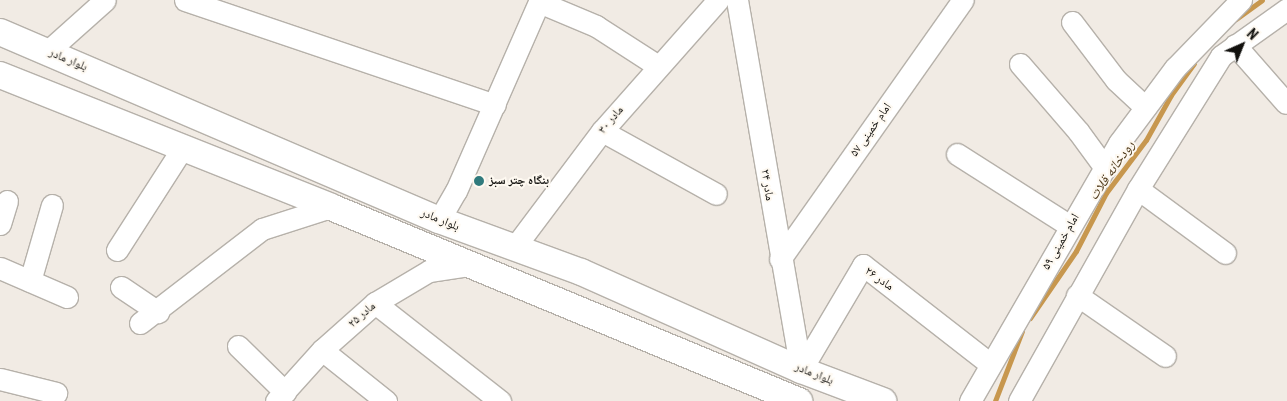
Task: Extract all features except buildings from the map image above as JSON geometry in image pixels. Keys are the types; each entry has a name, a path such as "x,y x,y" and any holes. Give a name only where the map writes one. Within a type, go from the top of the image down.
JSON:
{"main road":[{"name":"بلوار مادر","path":"0,32 439,220 581,272 801,370 883,401"},
{"path":"0,75 331,207 784,398"},
{"path":"567,305 581,272"}],"street":[{"path":"48,51 105,0"},
{"path":"185,0 494,105"},
{"name":"مادر ۳۰","path":"514,248 602,131 718,0"},
{"name":"مادر ۲۴","path":"737,0 780,260 801,370"},
{"name":"امام خمینی ۵۷","path":"780,260 963,0"},
{"path":"439,220 494,105 539,1 596,26 658,66"},
{"name":"امام خمینی ۵۹","path":"970,401 1105,168 1145,107 1230,3"},
{"path":"1019,401 1076,295 1138,189 1221,56 1287,9"},
{"path":"1072,22 1116,80 1145,107"},
{"path":"1235,45 1286,103"},
{"path":"1020,64 1078,131 1105,168"},
{"path":"602,131 716,194"},
{"path":"117,250 183,147"},
{"path":"957,154 1070,226"},
{"path":"1138,189 1225,253"},
{"path":"0,224 7,201"},
{"path":"30,281 52,205"},
{"path":"140,323 158,312 262,229 331,207"},
{"name":"مادر ۲۵","path":"281,396 322,350 375,303 429,271 469,265"},
{"name":"مادر ۲۶","path":"801,370 863,265 990,364"},
{"path":"0,268 67,298"},
{"path":"121,287 158,312"},
{"path":"1076,295 1165,356"},
{"path":"375,303 500,401"},
{"path":"238,346 281,396"},
{"path":"322,350 386,401"},
{"path":"0,378 56,393"}],"waterway":[{"name":"رودخانه قلات","path":"1236,19 1262,0"},
{"name":"رودخانه قلات","path":"1030,318 1076,251 1106,193 1146,140 1171,95 1194,63"},
{"name":"رودخانه قلات","path":"995,401 1022,331"}],"place":[{"name":"بنگاه چتر سبز","path":"479,181"}]}
